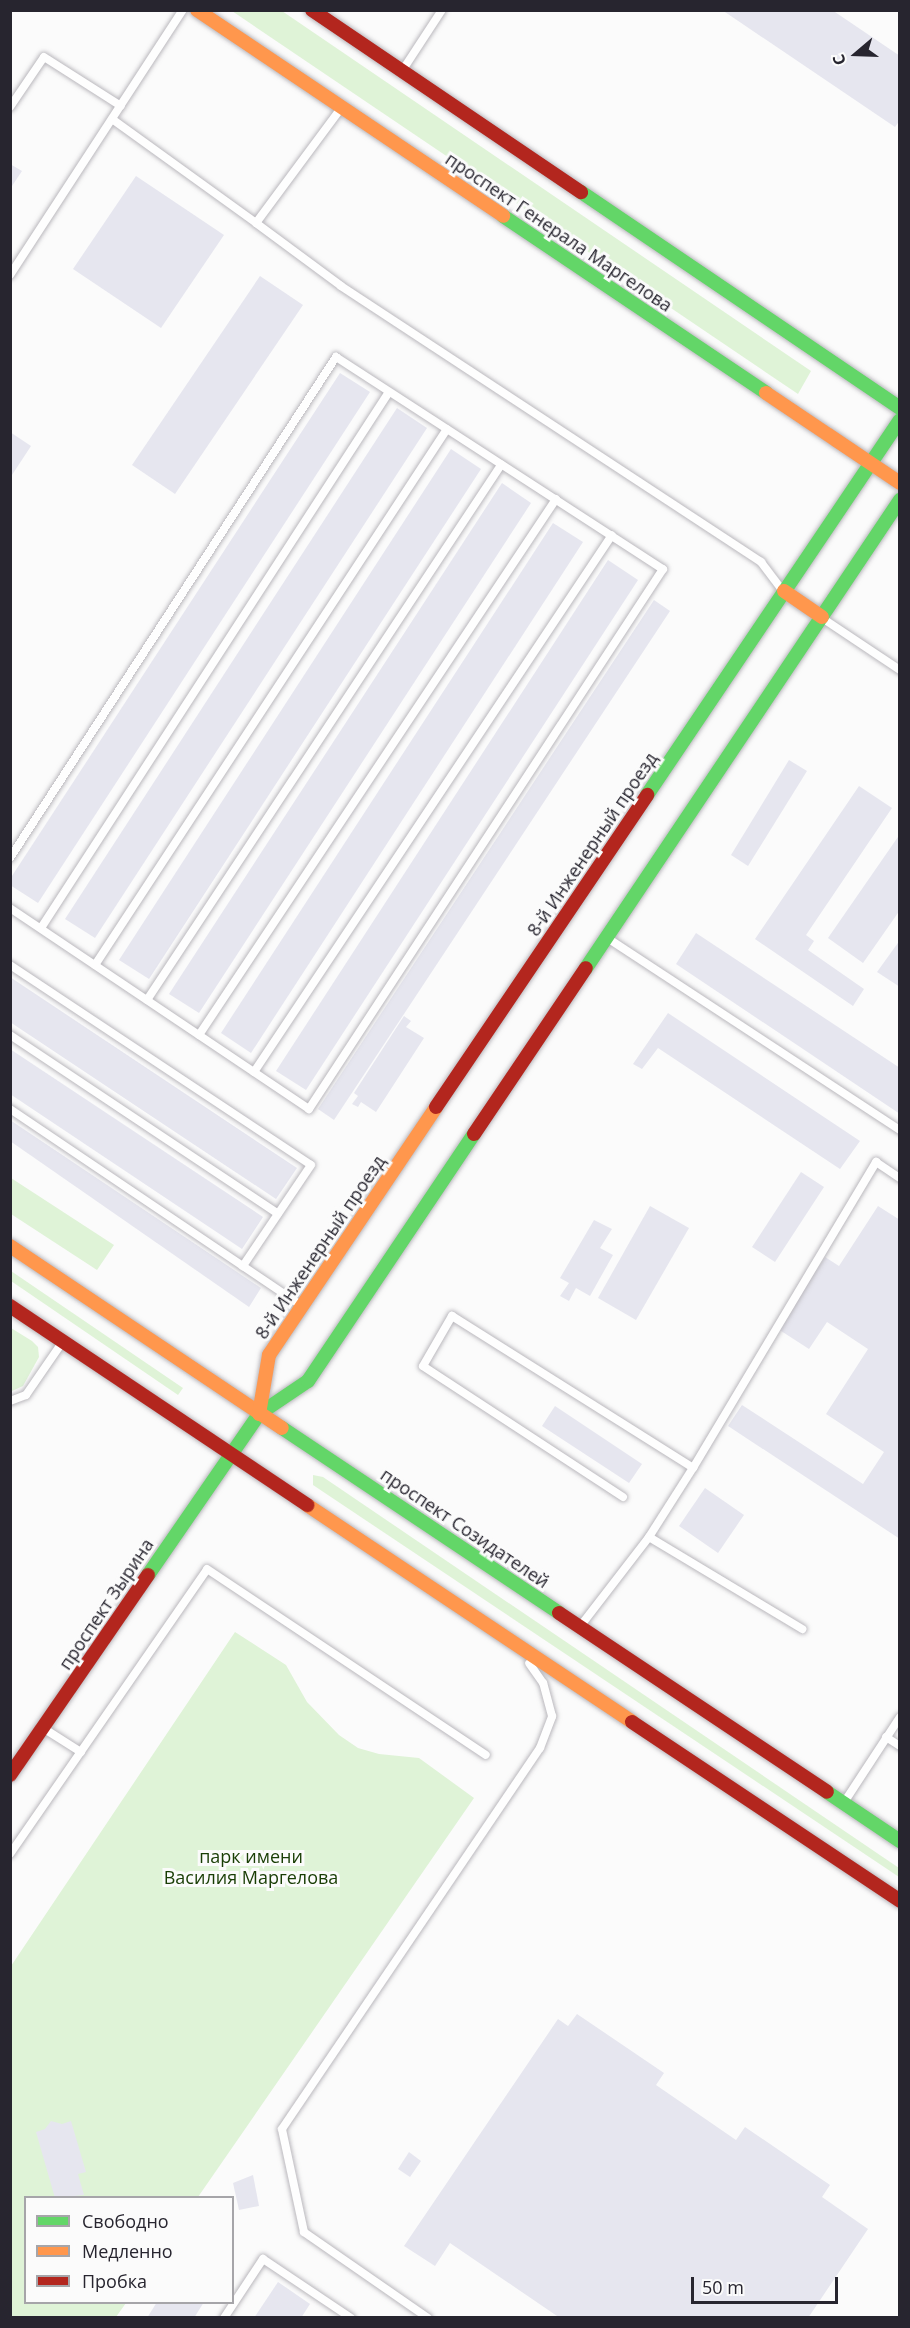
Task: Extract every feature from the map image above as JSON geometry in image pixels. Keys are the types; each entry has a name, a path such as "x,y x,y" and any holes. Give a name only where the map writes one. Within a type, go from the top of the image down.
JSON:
{"street":[{"name":"проспект Генерала Маргелова","path":"197,10 900,483"},
{"path":"312,10 900,408"},
{"name":"8-й Инженерный проезд","path":"259,1414 269,1355 900,420"},
{"path":"259,1414 308,1381 608,938 900,500"},
{"path":"784,591 822,617"},
{"name":"проспект Созидателей","path":"10,1246 900,1841"},
{"path":"10,1306 900,1902"},
{"name":"проспект Зырина","path":"10,1775 259,1414"}],"lane":[{"path":"10,275 183,10"},
{"path":"402,71 442,10"},
{"path":"10,107 44,57 121,106"},
{"path":"256,223 342,107"},
{"path":"112,119 341,286 761,562 784,591"},
{"path":"10,858 336,357 663,569 309,1109 10,908"},
{"path":"41,928 389,392"},
{"path":"95,965 447,429"},
{"path":"147,1000 501,465"},
{"path":"199,1035 556,499"},
{"path":"254,1072 612,536"},
{"path":"822,617 900,670"},
{"path":"608,938 900,1130"},
{"path":"10,965 311,1165 243,1266"},
{"path":"10,1035 278,1214"},
{"path":"10,1109 302,1306"},
{"path":"579,1627 649,1537 876,1162 900,1178"},
{"path":"622,1497 423,1366 452,1316 693,1467"},
{"path":"10,1401 26,1395 63,1341"},
{"path":"649,1537 802,1629"},
{"path":"10,1854 207,1569 486,1755"},
{"path":"428,2318 303,2232 282,2129 540,1748 552,1716 543,1683 515,1643"},
{"path":"843,1803 900,1717"},
{"path":"43,1728 81,1752"},
{"path":"886,1737 900,1746"},
{"path":"234,2303 263,2259 351,2318"},
{"path":"224,2318 233,2304"}],"green space":[{"path":"232,11 282,11 811,371 798,394"},
{"path":"11,1178 114,1245 97,1270 11,1214"},
{"path":"11,1271 183,1388 178,1395 11,1281"},
{"path":"11,1328 38,1347 39,1357 23,1386 12,1391"},
{"path":"313,1475 323,1477 899,1868 899,1877 313,1485"},
{"name":"парк имени Василия Маргелова","path":"235,1632 286,1665 307,1702 339,1735 358,1748 379,1754 419,1758 474,1798 199,2196 24,2196 24,2304 125,2304 116,2317 11,2317 11,1966"}],"building":[{"path":"722,10 832,10 900,56 900,120 895,127"},
{"path":"10,164 22,171 10,189"},
{"path":"136,176 224,235 161,328 73,269"},
{"path":"260,276 303,305 175,494 132,465"},
{"path":"340,373 370,392 38,903 10,885 10,879"},
{"path":"397,408 427,428 95,938 65,919"},
{"path":"10,432 31,446 10,478"},
{"path":"451,449 481,469 149,979 119,960"},
{"path":"502,483 531,503 199,1013 169,994"},
{"path":"553,523 583,542 251,1053 221,1033"},
{"path":"608,560 638,580 306,1090 276,1071"},
{"path":"654,600 670,611 334,1120 318,1109"},
{"path":"789,760 807,771 748,866 731,855"},
{"path":"859,786 892,808 806,935 814,941 808,950 864,989 853,1006 755,939"},
{"path":"900,834 900,910 863,963 828,938"},
{"path":"696,933 900,1068 900,1114 676,964"},
{"path":"900,940 900,987 877,972"},
{"path":"10,977 297,1168 276,1199 10,1022"},
{"path":"668,1013 860,1141 840,1169 658,1048 642,1069 633,1064"},
{"path":"404,1016 411,1021 406,1027 424,1038 376,1112 361,1102 358,1107 352,1104 358,1096 354,1093"},
{"path":"10,1049 263,1217 242,1249 10,1094"},
{"path":"10,1120 261,1288 249,1307 10,1141"},
{"path":"801,1172 824,1187 775,1262 752,1247"},
{"path":"650,1206 689,1228 636,1320 598,1298"},
{"path":"878,1206 900,1220 900,1539 728,1426 742,1405 863,1484 884,1452 826,1414 868,1349 827,1322 809,1349 778,1329 825,1257 839,1266"},
{"path":"594,1220 612,1229 600,1248 613,1255 590,1296 576,1288 569,1301 560,1296 569,1283 560,1278"},
{"path":"555,1406 642,1464 629,1483 542,1426"},
{"path":"705,1488 744,1515 718,1553 679,1526"},
{"path":"577,2014 664,2073 656,2085 736,2140 745,2127 830,2185 822,2197 868,2229 808,2318 560,2318 450,2243 435,2266 404,2246 558,2019 568,2026"},
{"path":"51,2121 62,2124 71,2121 86,2172 78,2174 84,2195 54,2196 36,2132 45,2129"},
{"path":"409,2152 421,2161 410,2177 398,2169"},
{"path":"253,2175 259,2206 239,2210 233,2183"},
{"path":"278,2282 310,2304 301,2318 254,2318"},
{"path":"156,2304 203,2304 194,2318 147,2318"}],"traffic: fast":[{"path":"581,192 900,408"},
{"path":"503,216 766,393"},
{"path":"647,795 900,420"},
{"path":"586,968 900,500"},
{"path":"148,1575 259,1414 308,1381 474,1134"},
{"path":"282,1428 559,1613"},
{"path":"827,1792 900,1841"}],"traffic: slow":[{"path":"197,10 503,216"},
{"path":"766,393 900,483"},
{"path":"784,591 822,617"},
{"path":"259,1414 269,1355 436,1107"},
{"path":"10,1246 282,1428"},
{"path":"307,1505 632,1722"}],"traffic: jam":[{"path":"312,10 581,192"},
{"path":"436,1107 647,795"},
{"path":"474,1134 586,968"},
{"path":"10,1306 307,1505"},
{"path":"10,1775 148,1575"},
{"path":"559,1613 827,1792"},
{"path":"632,1722 900,1901"}]}
